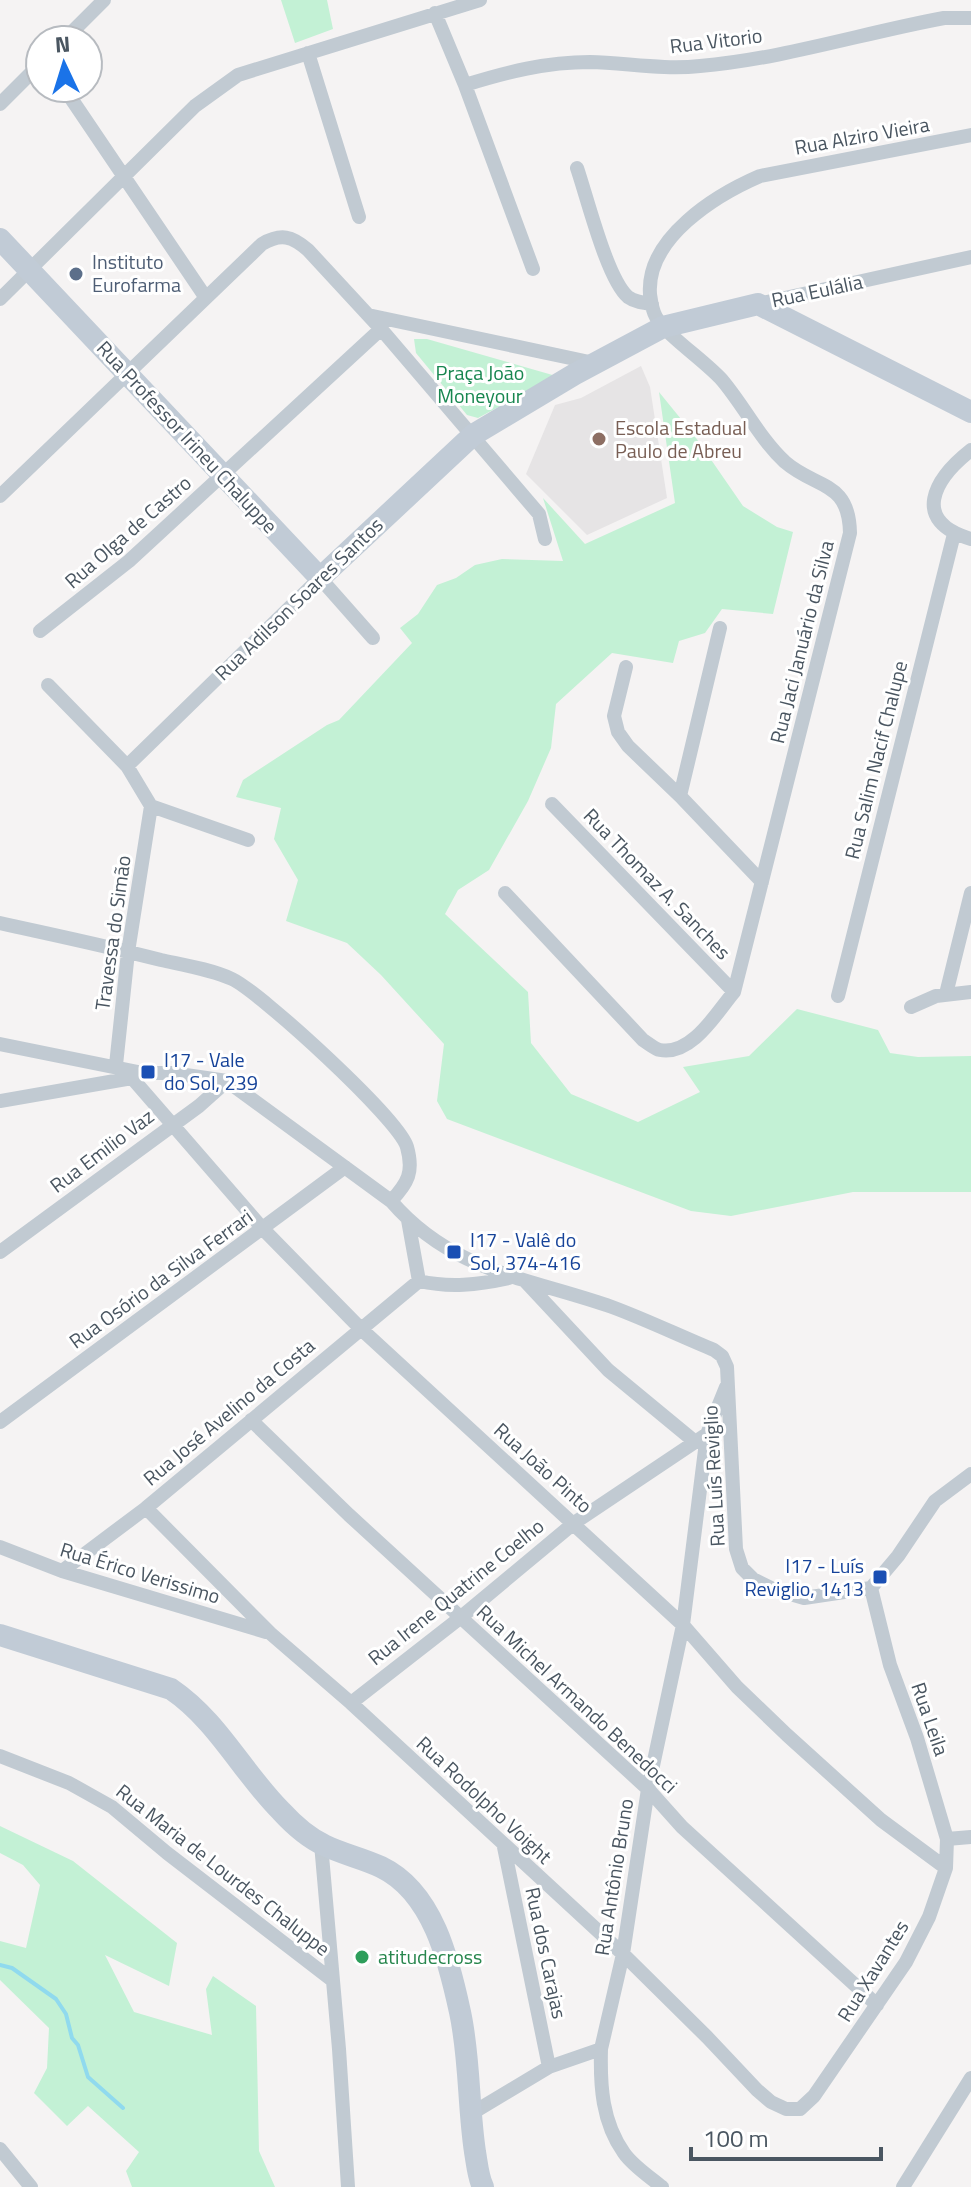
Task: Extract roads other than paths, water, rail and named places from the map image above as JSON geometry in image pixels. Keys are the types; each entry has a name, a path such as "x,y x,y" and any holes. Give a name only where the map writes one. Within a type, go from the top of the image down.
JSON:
{"street":[{"path":"80,24 104,0"},
{"path":"0,299 214,90 238,75 480,0"},
{"path":"435,13 533,269"},
{"name":"Rua Vitorio","path":"465,85 508,72 556,63 620,63 658,68 735,62 944,18 971,18"},
{"path":"308,53 359,217"},
{"path":"0,104 24,80"},
{"path":"74,104 206,298"},
{"name":"Rua Alziro Vieira","path":"652,304 651,272 656,258 667,243 708,204 735,187 760,176 971,135"},
{"path":"577,168 609,265 620,288 634,301 652,304 654,315 663,327"},
{"path":"0,496 262,244 274,237 286,236 297,241 368,315 473,435 539,514 545,539"},
{"name":"Rua Professor Irineu Chaluppe","path":"0,239 373,638"},
{"name":"Rua Eulália","path":"597,363 663,327 971,257"},
{"path":"758,304 971,412"},
{"path":"368,315 597,363"},
{"name":"Rua Jaci Januário da Silva","path":"663,327 707,364 786,463 837,494 847,506 850,518 850,533 734,992"},
{"name":"Rua Olga de Castro","path":"40,631 129,561 381,329"},
{"name":"Rua Adilson Soares Santos","path":"127,766 320,578 473,435 597,363"},
{"path":"971,450 948,469 937,484 933,502 939,520 954,534 971,539"},
{"name":"Rua Salim Nacif Chalupe","path":"838,996 954,534"},
{"path":"680,796 720,628"},
{"path":"626,667 614,716 618,732 628,746 762,882"},
{"path":"48,685 127,766 151,806 248,840"},
{"name":"Rua Thomaz A. Sanches","path":"552,804 734,992"},
{"name":"Travessa do Simão","path":"116,1065 128,952 151,806"},
{"path":"505,893 643,1040 659,1050 677,1049 690,1042 734,992"},
{"path":"946,994 971,893"},
{"path":"0,923 232,979 267,1003 382,1110 402,1134 410,1171 407,1184 391,1201"},
{"path":"911,1007 946,994 971,992"},
{"path":"0,1044 116,1065 138,1076"},
{"path":"0,1101 138,1076 172,1073 227,1081 391,1201 408,1220 460,1255 509,1277 613,1308 714,1350 722,1356 729,1379"},
{"name":"Rua João Pinto","path":"138,1076 171,1125 263,1229 360,1328 683,1625 737,1687 787,1735 881,1820 946,1868"},
{"name":"Rua Emilio Vaz","path":"0,1252 227,1081"},
{"name":"Rua Osório da Silva Ferrari","path":"0,1422 345,1167"},
{"path":"408,1220 419,1281 465,1286 509,1277"},
{"name":"Rua José Avelino da Costa","path":"62,1571 146,1508 419,1281"},
{"path":"525,1281 608,1370 701,1438"},
{"name":"Rua Antônio Bruno","path":"662,2187 625,2156 610,2129 603,2103 601,2049 623,1954 648,1789 683,1625 701,1438 729,1379"},
{"name":"Rua Luís Reviglio","path":"729,1379 732,1496 736,1549 742,1568 753,1579 773,1589 804,1598 871,1588"},
{"name":"Rua Michel Armando Benedocci","path":"251,1420 460,1618 648,1789 682,1827 877,2005"},
{"name":"Rua Irene Quatrine Coelho","path":"351,1703 574,1523 701,1438"},
{"path":"871,1588 898,1556 935,1501 971,1474"},
{"name":"Rua Rodolpho Voight","path":"146,1508 270,1633 351,1703 623,1954 757,2090 786,2109 800,2109"},
{"name":"Rua Érico Verissimo","path":"0,1547 62,1571 270,1633"},
{"name":"Rua Leila","path":"871,1588 890,1665 917,1738 947,1839"},
{"path":"0,1635 171,1689 206,1717 262,1791 284,1814 321,1844 383,1868 406,1886 424,1906 446,1957 461,2014 467,2056 469,2115 481,2186"},
{"name":"Rua Maria de Lourdes Chaluppe","path":"0,1756 69,1783 112,1807 332,1980"},
{"path":"947,1839 971,1837"},
{"name":"Rua Xavantes","path":"800,2109 830,2075 906,1962 929,1917 946,1868 947,1839"},
{"path":"321,1844 348,2187"},
{"name":"Rua dos Carajas","path":"504,1847 549,2067"},
{"path":"469,2115 549,2067 601,2049"},
{"path":"903,2187 971,2078"},
{"path":"0,2149 31,2187"}],"waterway":[{"path":"0,1965 12,1968 56,1999 66,2014 88,2077 123,2108"}],"place":[{"name":"Instituto Eurofarma","path":"76,274"},
{"name":"Escola Estadual Paulo de Abreu","path":"599,439"},
{"name":"I17 - Vale do Sol, 239","path":"148,1072"},
{"name":"I17 - Valê do Sol, 374-416","path":"454,1252"},
{"name":"I17 - Luís Reviglio, 1413","path":"880,1577"},
{"name":"atitudecross","path":"362,1957"}],"park label":[{"name":"Praça João Moneyour","path":"480,384"}]}
